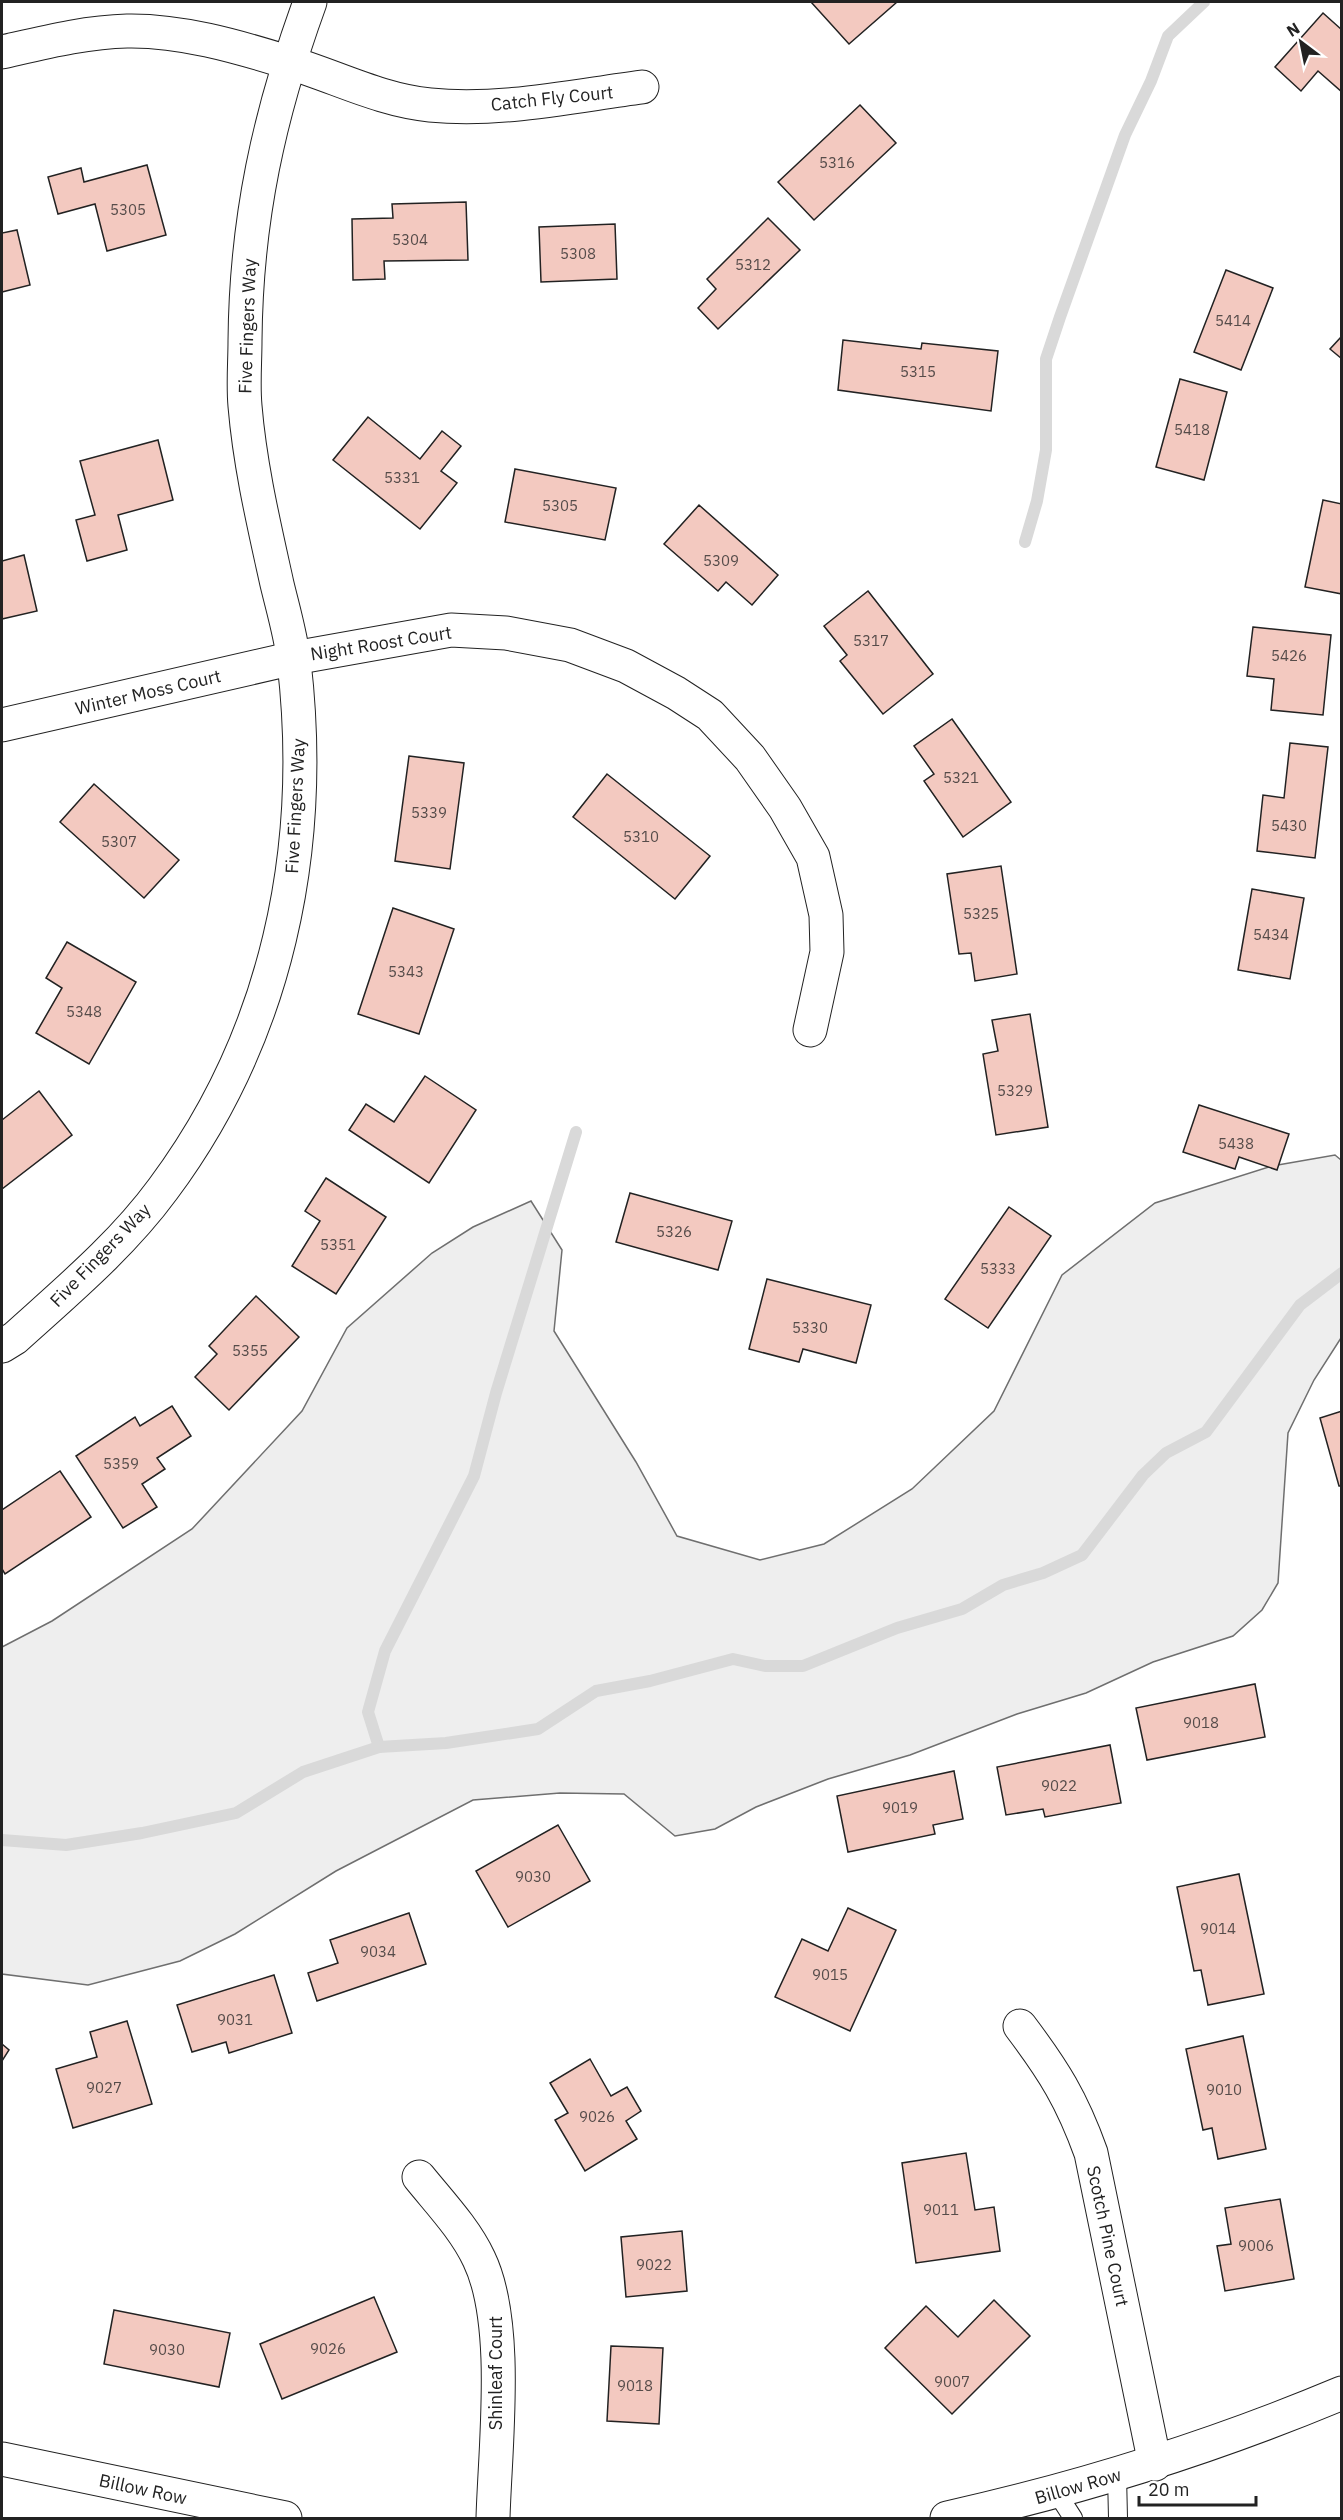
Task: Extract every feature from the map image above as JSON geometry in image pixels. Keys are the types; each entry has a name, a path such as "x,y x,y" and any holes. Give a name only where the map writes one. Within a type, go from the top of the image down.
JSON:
{"street":[{"name":"Five Fingers Way","path":"2,1346 15,1338 94,1267 163,1190 219,1101 265,996 288,907 298,822 301,747 294,658 257,494 245,403 245,310 251,226 265,146 288,62 310,2"},
{"name":"Catch Fly Court","path":"2,52 62,39 127,31 183,35 288,62 361,90 429,105 503,106 642,87"},
{"name":"Night Roost Court","path":"294,658 451,630 506,633 570,645 626,666 676,693 710,715 750,758 785,808 813,857 826,915 827,952 810,1030"},
{"name":"Winter Moss Court","path":"2,725 294,658"},
{"name":"Scotch Pine Court","path":"1020,2026 1054,2070 1075,2109 1091,2153 1155,2464"},
{"name":"Shinleaf Court","path":"419,2177 456,2223 479,2259 494,2307 497,2361 493,2518"},
{"name":"Billow Row","path":"946,2518 1065,2506 1117,2475 1264,2426 1341,2393"},
{"name":"Billow Row","path":"2,2459 285,2518"}],"lane":[{"path":"1117,2475 1118,2518"}],"shaded area":[{"path":"1335,1155 1341,1160 1341,1338 1314,1380 1288,1433 1278,1583 1262,1610 1233,1636 1153,1662 1086,1693 1017,1714 910,1755 828,1779 756,1807 715,1829 675,1836 624,1794 560,1793 473,1800 336,1871 235,1934 180,1961 88,1985 2,1974 2,1647 52,1621 192,1529 302,1411 347,1328 432,1253 473,1227 531,1201 562,1250 554,1331 636,1462 677,1536 760,1560 824,1544 912,1489 994,1411 1062,1275 1155,1203 1272,1166"}],"building":[{"path":"811,2 897,2 849,44"},
{"path":"1323,13 1342,30 1342,92 1318,71 1301,91 1275,67"},
{"path":"860,105 896,143 814,220 778,182"},
{"path":"147,165 166,235 107,251 95,204 58,214 48,177 81,168 84,182"},
{"path":"466,202 468,260 384,261 385,279 353,280 352,219 393,218 392,204"},
{"path":"768,218 800,250 718,329 698,308 716,289 707,279"},
{"path":"615,224 617,279 541,282 539,227"},
{"path":"17,230 30,285 2,292 2,233"},
{"path":"1226,270 1273,288 1241,370 1194,352"},
{"path":"1342,336 1342,359 1330,349"},
{"path":"843,340 921,349 922,343 998,351 991,411 838,390"},
{"path":"1180,379 1227,392 1204,480 1156,467"},
{"path":"368,417 420,459 442,431 461,446 441,471 457,483 420,529 333,460"},
{"path":"158,440 173,500 118,515 127,550 87,561 76,520 95,515 80,461"},
{"path":"515,469 616,488 605,540 505,522"},
{"path":"1323,500 1342,504 1342,594 1305,587"},
{"path":"699,505 778,575 752,605 726,582 718,591 664,544"},
{"path":"24,555 37,611 2,619 2,561"},
{"path":"868,591 933,674 883,714 840,661 847,655 824,626"},
{"path":"1253,627 1331,635 1323,715 1271,710 1274,679 1247,676"},
{"path":"952,719 1011,802 963,837 924,781 934,774 914,746"},
{"path":"1290,743 1328,747 1315,858 1257,851 1263,795 1284,798"},
{"path":"409,756 464,763 450,869 395,861"},
{"path":"607,774 710,856 675,899 573,817"},
{"path":"94,784 179,860 144,898 60,822"},
{"path":"1001,866 1017,974 975,981 971,953 959,954 947,874"},
{"path":"1252,889 1304,898 1290,979 1238,970"},
{"path":"393,908 454,929 419,1034 358,1014"},
{"path":"67,942 136,982 89,1064 36,1033 62,988 46,978"},
{"path":"1030,1014 1048,1127 996,1135 983,1054 998,1051 992,1020"},
{"path":"425,1076 476,1110 429,1183 349,1130 366,1104 394,1122"},
{"path":"39,1091 72,1135 2,1189 2,1120"},
{"path":"1199,1105 1289,1134 1277,1170 1239,1157 1235,1169 1183,1152"},
{"path":"326,1178 386,1217 336,1294 292,1266 320,1221 305,1211"},
{"path":"630,1193 732,1221 718,1270 616,1242"},
{"path":"1009,1207 1051,1236 988,1328 945,1299"},
{"path":"767,1279 871,1305 856,1363 803,1349 799,1362 749,1349"},
{"path":"256,1296 299,1337 229,1410 195,1377 217,1354 209,1346"},
{"path":"172,1406 191,1436 157,1458 165,1469 142,1484 157,1507 123,1528 76,1456 135,1417 140,1426"},
{"path":"1342,1411 1342,1486 1339,1486 1320,1418"},
{"path":"60,1471 91,1517 5,1574 2,1569 2,1510"},
{"path":"1255,1684 1265,1737 1147,1760 1136,1708"},
{"path":"1110,1745 1121,1803 1045,1817 1043,1809 1006,1815 997,1767"},
{"path":"954,1771 963,1819 933,1825 935,1834 848,1852 837,1796"},
{"path":"558,1825 590,1881 508,1927 476,1871"},
{"path":"1239,1874 1264,1994 1208,2005 1201,1970 1194,1971 1177,1887"},
{"path":"848,1908 896,1930 850,2031 775,1997 802,1939 828,1951"},
{"path":"409,1913 426,1964 317,2001 308,1973 338,1963 330,1940"},
{"path":"274,1975 292,2033 229,2053 226,2042 192,2052 177,2005"},
{"path":"127,2021 152,2104 73,2128 56,2069 97,2057 90,2032"},
{"path":"1243,2036 1266,2149 1218,2159 1212,2128 1203,2130 1186,2049"},
{"path":"2,2044 9,2050 2,2061"},
{"path":"590,2059 611,2096 627,2087 641,2111 626,2121 637,2139 585,2171 555,2120 568,2113 550,2083"},
{"path":"966,2153 975,2210 994,2207 1000,2251 916,2263 902,2163"},
{"path":"1280,2199 1294,2279 1225,2291 1217,2246 1231,2244 1225,2208"},
{"path":"682,2231 687,2291 626,2297 621,2237"},
{"path":"374,2297 397,2352 282,2399 260,2344"},
{"path":"994,2300 1030,2336 952,2414 885,2348 926,2306 958,2337"},
{"path":"114,2310 230,2333 219,2387 104,2364"},
{"path":"611,2346 663,2348 659,2424 607,2421"}],"waterway":[{"path":"1025,542 1037,501 1046,450 1046,359 1125,135 1151,81 1168,36 1204,2"},
{"path":"379,1747 368,1712 385,1651 474,1476 496,1393 576,1132"},
{"path":"2,1840 66,1845 142,1833 236,1813 303,1772 379,1747 446,1743 538,1729 596,1691 650,1681 733,1659 765,1666 803,1666 897,1628 962,1609 1003,1585 1043,1573 1082,1555 1143,1475 1166,1453 1206,1432 1300,1305 1342,1273"}]}
